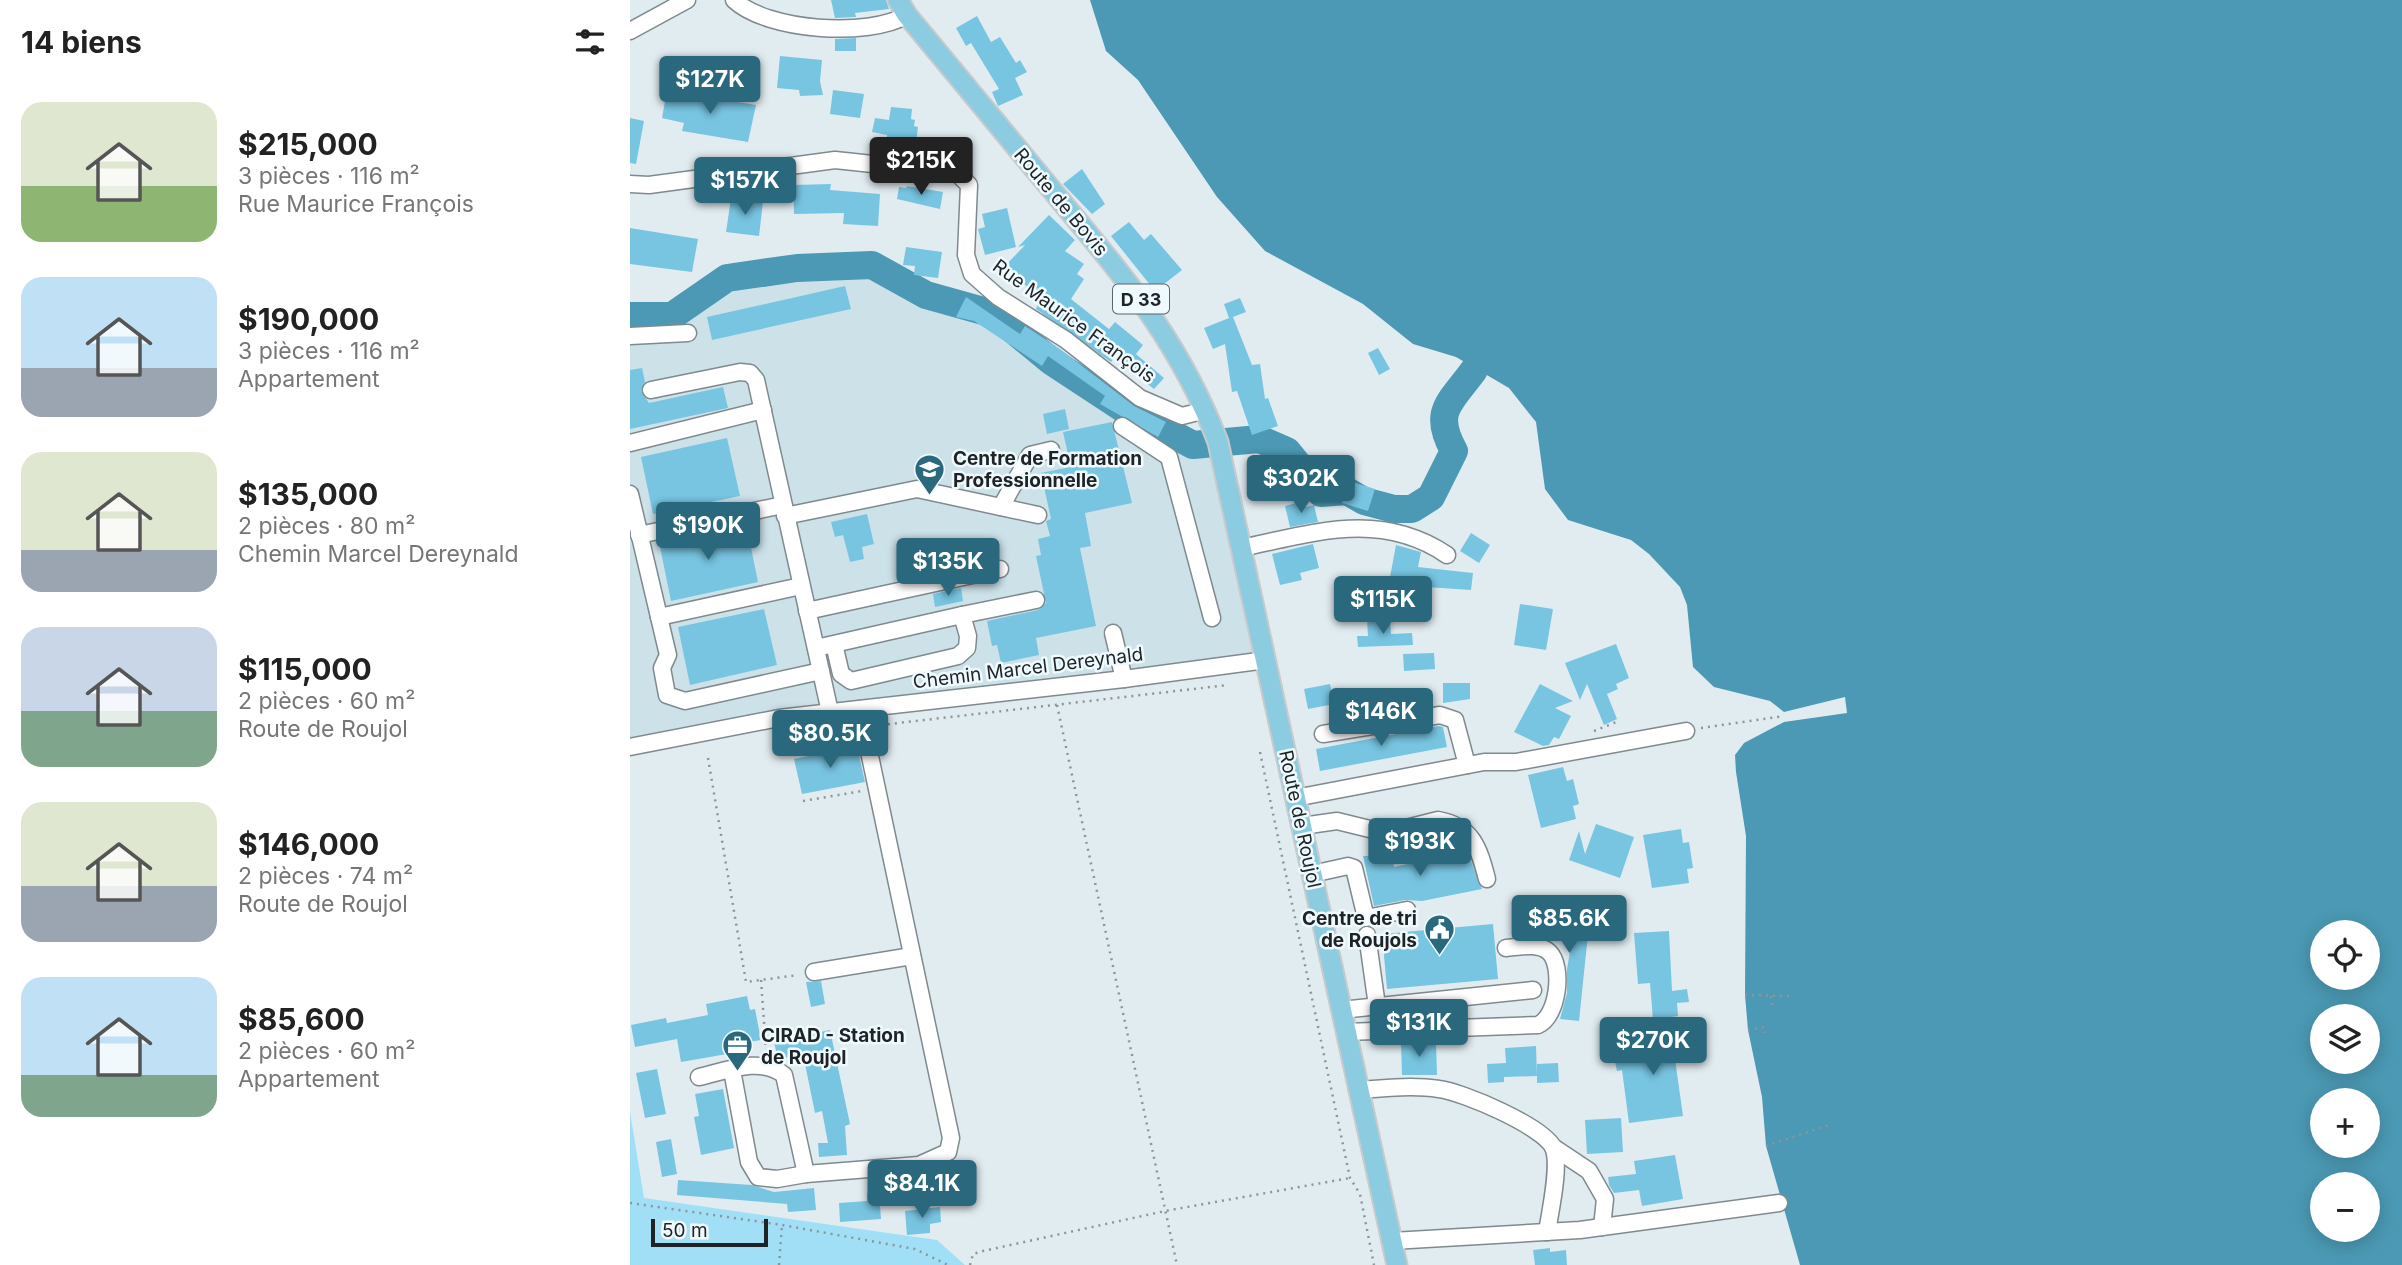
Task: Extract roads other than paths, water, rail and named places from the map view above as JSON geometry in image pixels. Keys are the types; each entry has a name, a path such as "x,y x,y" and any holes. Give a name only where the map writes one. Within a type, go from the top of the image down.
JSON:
{"main road":[{"name":"Route de Bovis","path":"902,8 1137,293 1172,344 1206,410 1218,442 1266,660"},
{"name":"Route de Roujol","path":"1266,660 1397,1265"}],"street":[{"path":"630,31 687,0"},
{"path":"734,0 752,14 801,27 887,23 902,8"},
{"name":"Rue Maurice François","path":"630,184 662,184 835,160 957,173 969,186 966,255 972,274 999,297 1066,340 1140,398 1182,416 1206,410"},
{"path":"630,336 688,333"},
{"path":"651,390 740,372 750,373 756,380 830,712"},
{"path":"630,443 763,410"},
{"path":"1122,426 1169,457 1212,618"},
{"path":"1001,507 1030,455 1051,450"},
{"path":"639,536 917,489 1038,515"},
{"path":"630,494 668,655 662,668 667,695 676,700 821,671"},
{"path":"1241,548 1346,526 1366,527 1423,539 1447,555"},
{"path":"807,611 1000,569"},
{"path":"659,617 802,586"},
{"path":"816,648 1036,600"},
{"path":"834,645 845,679 878,675 958,656 967,648 968,636 962,615"},
{"path":"1113,633 1124,680"},
{"name":"Chemin Marcel Dereynald","path":"630,747 830,712 1124,680 1266,660"},
{"path":"732,1070 749,1162 758,1177 777,1180 806,1174 919,1165 948,1152 951,1138 860,709"},
{"path":"1323,734 1440,715 1455,720 1467,765"},
{"path":"1295,798 1467,765 1516,762 1686,731"},
{"path":"1302,826 1333,821 1386,832 1438,820 1446,821 1465,830 1475,839 1487,880"},
{"path":"1312,874 1348,866 1354,868 1366,918 1407,910"},
{"path":"1367,935 1377,1006"},
{"path":"1346,1032 1538,1025 1546,1022 1552,1014 1556,998 1555,961 1549,952 1540,947 1506,948"},
{"path":"814,972 912,956"},
{"path":"1341,1010 1534,990"},
{"path":"699,1077 760,1064 784,1075 806,1174"},
{"path":"1359,1090 1439,1089 1469,1097 1542,1134 1553,1147 1589,1171 1605,1199 1602,1227"},
{"path":"1547,1232 1555,1165 1553,1147"},
{"path":"1392,1241 1602,1227 1779,1203"}],"waterway":[{"path":"630,316 672,316 727,278 797,268 872,265 926,295 994,314 1051,361 1121,407 1193,445 1259,439 1287,451 1321,493 1347,491 1364,501 1394,509 1412,509 1431,497 1454,451 1444,426 1444,416 1451,400 1474,370"}],"place":[{"name":"Centre de Formation Professionnelle","path":"930,496"},
{"name":"Centre de tri de Roujols","path":"1440,956"},
{"name":"CIRAD - Station de Roujol","path":"738,1073"}]}
